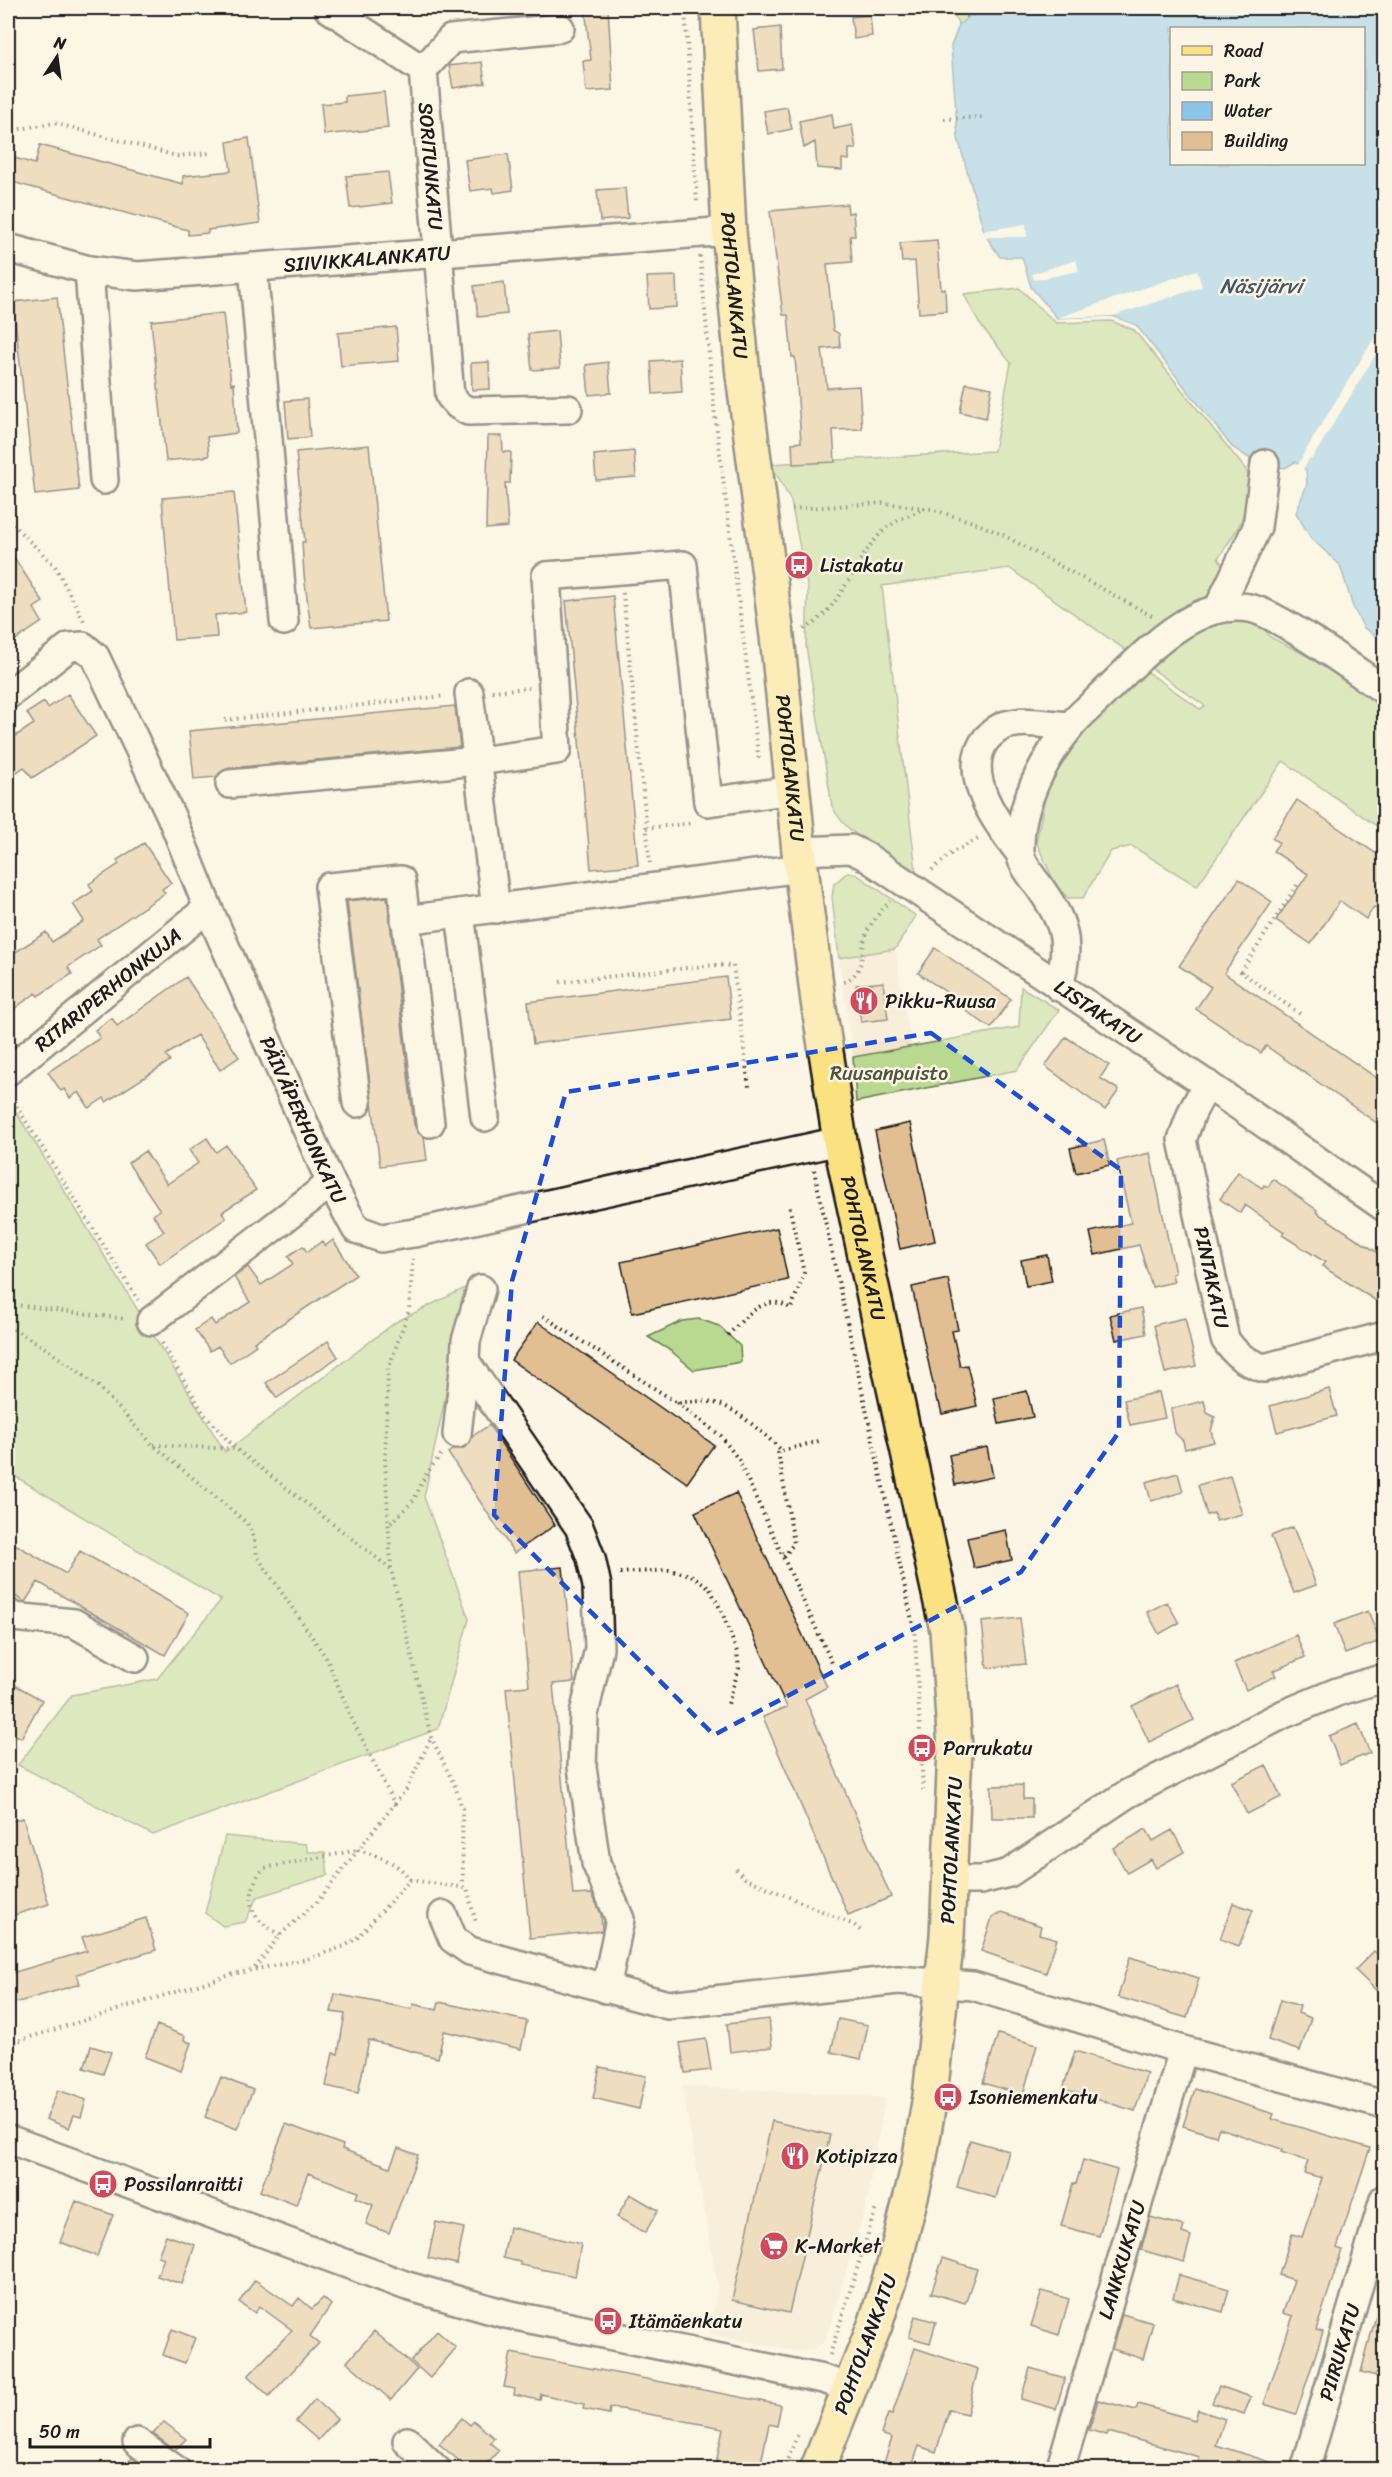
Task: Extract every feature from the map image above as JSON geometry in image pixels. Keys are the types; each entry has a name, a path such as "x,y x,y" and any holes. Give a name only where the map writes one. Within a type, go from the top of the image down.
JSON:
{"main road":[{"name":"POHTOLANKATU","path":"718,8 714,232 743,375 777,636 778,792 800,859 818,1001 825,1144 947,1630 955,1749 951,1880 942,1983 930,2096 918,2168 894,2265 837,2383 817,2469"}],"street":[{"path":"328,8 423,70 451,39 560,28"},
{"name":"SORITUNKATU","path":"423,70 436,253 450,396 468,411 568,409"},
{"name":"SIIVIKKALANKATU","path":"8,248 89,270 137,276 714,232"},
{"path":"253,267 285,621"},
{"path":"89,270 104,480"},
{"path":"1218,609 1257,527 1265,464"},
{"path":"230,784 478,761 557,750 546,576 684,566 708,802 778,792"},
{"path":"1020,853 1023,813 1037,780 1070,726 1134,664 1192,619 1218,609 1252,608 1274,618 1384,690"},
{"path":"8,695 69,647 83,646"},
{"name":"PÄIVÄPERHONKATU","path":"83,646 95,656 171,816 208,908 331,1183 356,1229 381,1238 414,1233 825,1144"},
{"path":"469,693 496,909"},
{"path":"1059,987 1066,952 1063,927 1057,911 1028,871 1020,853 1000,828 979,782 977,756 991,733 1005,725 1019,723 1070,726"},
{"name":"LISTAKATU","path":"405,920 652,888 851,849 1207,1084 1384,1207"},
{"path":"357,1103 329,887 401,880 430,1123"},
{"name":"RITARIPERHONKUJA","path":"8,1071 208,908"},
{"path":"460,913 485,1116"},
{"name":"PINTAKATU","path":"1207,1084 1192,1112 1182,1140 1225,1339 1234,1352 1245,1362 1264,1368 1384,1336"},
{"path":"152,1321 331,1183"},
{"path":"457,1434 466,1341 481,1289"},
{"path":"465,1361 579,1527 594,1576 599,1648 584,1714 582,1767 596,1863 620,1919 606,1989"},
{"path":"8,1614 13,1617 74,1623 135,1658"},
{"path":"951,1880 989,1879 1009,1873 1127,1794 1284,1714 1337,1692 1384,1678"},
{"path":"443,1915 453,1939 470,1951 668,2006 898,1980 973,1986 1183,2050 1384,2105"},
{"name":"LANKKUKATU","path":"1060,2469 1183,2050"},
{"path":"8,2139 407,2286 469,2306 837,2383"},
{"name":"PIIRUKATU","path":"1305,2469 1384,2199"},
{"path":"407,2441 437,2469"},
{"path":"137,2442 176,2469"}],"path":[{"path":"685,8 714,232 714,407 778,792"},
{"path":"966,16 996,8"},
{"path":"944,119 986,117"},
{"path":"8,131 54,123 177,156 211,153"},
{"path":"792,509 884,503 925,508 976,523 1003,535 1176,630"},
{"path":"798,633 816,623 832,606 867,552 888,526 925,508"},
{"path":"8,520 55,566 86,620 83,646"},
{"path":"621,570 652,888"},
{"path":"225,720 553,686"},
{"path":"1298,885 1241,972 1300,1014"},
{"path":"560,982 714,965 733,966 749,1087"},
{"path":"8,1092 152,1321 165,1349 204,1414 236,1449 391,1569"},
{"path":"825,1144 915,1635 923,1792"},
{"path":"728,1335 753,1309 765,1303 782,1302 791,1309 804,1273 789,1205"},
{"path":"414,1233 409,1310 388,1370 386,1461 391,1569 431,1737 455,1786 462,1808 463,1886"},
{"path":"8,1304 152,1321"},
{"path":"543,1316 677,1403 721,1436 738,1460 832,1663"},
{"path":"8,1326 41,1345 98,1386 153,1445 247,1522 257,1556 327,1659 352,1719 395,1805"},
{"path":"677,1403 702,1400 721,1405 767,1436 782,1451"},
{"path":"390,1524 414,1500 425,1476 457,1434"},
{"path":"783,1557 794,1543 778,1452 819,1441"},
{"path":"153,1445 236,1449"},
{"path":"594,1576 639,1570 669,1570 692,1575 709,1587 722,1612 739,1668 728,1704"},
{"path":"254,1969 280,1935 306,1914 395,1805 431,1737"},
{"path":"280,1935 261,1924 251,1910 251,1896 258,1873 265,1868 358,1850 390,1861 404,1870 410,1880"},
{"path":"736,1869 745,1878 854,1925 861,1931"},
{"path":"8,2044 254,1969 311,1958 345,1946 357,1938 396,1898"},
{"path":"837,2383 879,2201"},
{"path":"783,2469 801,2429"}],"highlighted area":[{"path":"931,1033 1121,1170 1119,1432 1021,1572 714,1735 494,1515 512,1281 566,1092"}],"shaded area":[{"path":"895,949 911,1047 853,1057 839,958"},
{"path":"682,2086 885,2098 866,2206 825,2341 814,2349 796,2351 710,2334 718,2286"}],"green space":[{"path":"740,8 805,8 738,15"},
{"path":"951,8 968,8 972,14 959,25"},
{"path":"1019,288 1056,323 1111,321 1134,330 1247,471 1248,496 1243,517 1218,558 1270,637 1327,666 1384,703 1384,831 1283,761 1197,886 1132,846 1111,851 1083,898 1068,898 1056,885 1036,842 1049,780 1090,722 1142,668 1200,709 1205,706 1009,568 882,586 916,871 857,836 838,817 832,806 806,646 808,590 791,501 771,464 994,451 1011,363 979,323 964,294"},
{"path":"848,872 856,874 916,916 895,949 839,958 832,897 834,884"},
{"name":"Ruusanpuisto","path":"1021,987 1059,1010 1017,1070 856,1102 853,1057 1019,1027"},
{"path":"8,1099 225,1452 396,1322 469,1286 424,1497 469,1619 438,1729 153,1835 18,1765 72,1695 157,1679 221,1600 8,1472"},
{"path":"699,1319 719,1326 740,1346 741,1362 694,1370 671,1351 648,1337 682,1321"},
{"path":"225,1836 306,1844 308,1852 325,1852 328,1875 257,1897 245,1922 223,1926 205,1913"}],"water":[{"name":"Näsijärvi","path":"968,8 1384,8 1384,642 1364,628 1353,607 1340,565 1311,538 1296,513 1307,484 1306,470 1295,462 1285,468 1255,462 1232,447 1136,325 1113,316 1057,318 1031,287 1022,257 1000,257 985,235 958,138 951,46 959,25 972,14"}],"pier":[{"path":"1026,224 1027,237 983,237 981,231"},
{"path":"1076,260 1079,271 1034,280 1032,274"},
{"path":"1197,270 1202,287 1113,316 1057,318"},
{"path":"1384,322 1384,341 1312,459 1310,458 1302,471 1297,467 1304,453"}],"building":[{"path":"585,8 608,8 613,90 586,92 583,61 591,60"},
{"path":"870,15 872,36 854,39 851,17"},
{"path":"780,27 782,69 759,71 754,30"},
{"path":"482,62 485,83 453,88 449,66"},
{"path":"384,92 388,128 324,135 321,104 345,102 345,96"},
{"path":"787,107 792,129 768,134 764,111"},
{"path":"832,114 834,129 852,125 856,149 849,149 849,160 842,159 842,170 817,168 815,142 804,148 799,121"},
{"path":"249,138 260,223 208,230 208,233 188,235 188,230 8,181 8,156 35,164 40,145 183,184 183,176 231,171 227,142"},
{"path":"508,154 513,190 494,193 493,188 470,191 465,160"},
{"path":"388,172 392,203 350,208 346,176"},
{"path":"625,188 628,218 600,221 597,190"},
{"path":"847,204 848,213 853,212 855,236 850,236 852,262 827,264 833,330 839,334 840,347 822,349 827,388 859,386 862,429 833,430 835,462 793,464 792,443 801,442 795,357 792,357 788,315 783,315 770,211"},
{"path":"937,240 941,289 945,289 946,311 919,313 915,261 902,262 900,243"},
{"path":"676,276 677,307 649,309 647,277"},
{"path":"504,282 507,314 478,317 474,286"},
{"path":"57,297 79,490 35,495 13,302"},
{"path":"223,313 231,384 234,383 237,433 207,437 209,456 166,461 151,321"},
{"path":"396,327 399,361 341,366 338,333"},
{"path":"557,331 560,368 532,370 528,334"},
{"path":"680,359 682,392 653,394 651,361"},
{"path":"489,362 490,389 472,390 471,363"},
{"path":"608,362 611,393 589,395 586,365"},
{"path":"966,383 992,388 986,418 960,412"},
{"path":"307,399 310,437 288,439 285,401"},
{"path":"488,436 502,436 503,452 511,452 510,483 505,483 508,527 486,529"},
{"path":"369,445 386,621 311,628 304,575 302,542 305,542 296,452"},
{"path":"634,451 636,477 596,480 594,455"},
{"path":"234,492 246,612 215,615 217,637 174,640 162,498"},
{"path":"8,548 43,602 34,608 42,622 8,645"},
{"path":"613,596 638,865 591,869 566,601"},
{"path":"68,694 96,736 32,778 24,767 17,772 8,758 8,741 34,724 27,713 44,702 48,708"},
{"path":"455,706 460,747 229,768 216,777 194,779 189,731"},
{"path":"1297,800 1384,859 1384,914 1374,907 1366,919 1340,901 1311,944 1276,920 1308,874 1273,851 1279,843 1272,838"},
{"path":"144,843 171,883 162,889 165,893 97,939 101,945 68,967 72,974 38,996 36,993 8,1013 8,957 46,932 52,942 84,921 73,904 93,891 89,884 119,864 117,860"},
{"path":"1239,879 1272,902 1224,973 1384,1083 1384,1128 1266,1046 1261,1053 1196,1009 1211,987 1179,966"},
{"path":"387,897 414,1125 424,1137 427,1160 380,1166 347,901"},
{"path":"935,948 1011,999 991,1028 966,1011 968,1007 918,973"},
{"path":"186,977 239,1057 220,1070 197,1035 166,1055 170,1061 106,1102 104,1098 89,1108 79,1092 70,1098 64,1089 61,1091 48,1072 100,1038 95,1030 112,1018 117,1026"},
{"path":"726,977 731,1019 533,1044 528,1002"},
{"path":"883,982 888,1019 861,1022 856,985"},
{"path":"1066,1037 1109,1065 1100,1078 1119,1090 1105,1110 1045,1066"},
{"path":"910,1123 935,1241 900,1249 875,1131"},
{"path":"207,1138 216,1152 226,1145 256,1190 222,1212 226,1218 160,1264 146,1243 164,1231 153,1215 160,1210 128,1163 145,1151 167,1184 198,1163 189,1150"},
{"path":"1104,1140 1110,1165 1076,1173 1070,1148"},
{"path":"1150,1153 1175,1273 1172,1274 1174,1282 1152,1287 1139,1245 1095,1255 1090,1232 1131,1223 1117,1161"},
{"path":"1238,1172 1262,1188 1264,1185 1268,1187 1273,1179 1317,1210 1316,1212 1384,1257 1384,1306 1322,1266 1325,1262 1282,1235 1284,1232 1245,1205 1240,1213 1220,1199"},
{"path":"777,1228 788,1280 632,1313 621,1262"},
{"path":"333,1240 356,1275 254,1342 256,1345 230,1363 218,1346 210,1351 195,1330 211,1319 215,1325 250,1302 234,1277 248,1267 261,1285 293,1264 288,1256 303,1246 307,1252 322,1241 325,1246"},
{"path":"1047,1255 1052,1281 1026,1286 1021,1260"},
{"path":"948,1279 958,1330 952,1331 960,1366 967,1365 977,1406 942,1414 939,1402 937,1402 912,1287"},
{"path":"1141,1308 1146,1334 1116,1340 1110,1315"},
{"path":"1185,1318 1196,1366 1165,1373 1154,1325"},
{"path":"538,1322 714,1445 687,1483 511,1360"},
{"path":"328,1341 338,1357 277,1398 266,1383"},
{"path":"1329,1389 1337,1416 1277,1432 1270,1406"},
{"path":"1027,1391 1033,1417 999,1424 994,1398"},
{"path":"1159,1392 1165,1418 1130,1425 1124,1400"},
{"path":"1204,1401 1207,1413 1215,1417 1211,1431 1214,1442 1185,1449 1183,1441 1175,1433 1171,1409"},
{"path":"489,1425 555,1525 514,1553 448,1453 453,1449 464,1448 473,1436"},
{"path":"987,1447 993,1477 955,1485 949,1455"},
{"path":"1178,1473 1183,1492 1151,1501 1146,1482"},
{"path":"1230,1476 1242,1514 1216,1521 1214,1513 1207,1515 1198,1485"},
{"path":"736,1493 827,1687 805,1699 891,1897 848,1915 763,1717 787,1707 695,1512"},
{"path":"1293,1527 1316,1585 1294,1593 1271,1536"},
{"path":"1006,1530 1012,1560 974,1568 967,1538"},
{"path":"8,1540 66,1574 80,1551 189,1613 165,1655 38,1582 25,1602 8,1592"},
{"path":"563,1567 574,1682 553,1684 573,1895 592,1894 601,1914 602,1931 530,1938 506,1688 529,1686 518,1571"},
{"path":"1167,1602 1179,1623 1159,1634 1147,1612"},
{"path":"1368,1611 1380,1641 1345,1654 1334,1624"},
{"path":"1020,1618 1026,1664 987,1668 982,1622"},
{"path":"1296,1635 1305,1657 1273,1671 1276,1676 1246,1690 1234,1663"},
{"path":"8,1681 42,1700 21,1738 8,1731"},
{"path":"1176,1684 1194,1720 1149,1742 1132,1706"},
{"path":"1358,1724 1370,1753 1340,1765 1329,1736"},
{"path":"1266,1765 1281,1797 1247,1814 1231,1782"},
{"path":"1023,1785 1023,1799 1032,1799 1032,1818 992,1818 991,1786"},
{"path":"23,1818 49,1904 8,1917 8,1822"},
{"path":"1146,1829 1153,1841 1172,1830 1184,1852 1156,1868 1151,1859 1127,1873 1113,1848"},
{"path":"1233,1903 1253,1910 1239,1946 1220,1939"},
{"path":"1002,1912 1041,1926 1039,1934 1057,1939 1046,1973 981,1951 992,1918"},
{"path":"146,1918 156,1950 77,1974 80,1984 8,2005 8,1974 87,1951 82,1937"},
{"path":"1374,1951 1384,1960 1384,1998 1355,1970"},
{"path":"1130,1957 1199,1978 1187,2018 1118,1997"},
{"path":"335,1994 412,2009 413,2004 437,2010 439,2002 527,2021 521,2049 444,2031 438,2058 369,2040 358,2093 326,2086 333,2053 338,2054 345,2014 331,2012"},
{"path":"1280,2000 1300,2006 1298,2013 1311,2018 1300,2051 1268,2040"},
{"path":"769,2019 772,2047 730,2052 727,2024"},
{"path":"838,2019 868,2025 861,2059 831,2052"},
{"path":"157,2025 185,2036 184,2040 191,2043 181,2071 145,2057"},
{"path":"998,2034 1037,2045 1023,2095 983,2083"},
{"path":"706,2039 711,2070 685,2073 680,2043"},
{"path":"91,2046 111,2052 103,2074 84,2068"},
{"path":"1075,2051 1147,2073 1135,2111 1063,2089"},
{"path":"600,2067 646,2076 639,2109 593,2098"},
{"path":"221,2077 253,2090 237,2129 205,2117"},
{"path":"1195,2089 1274,2114 1272,2119 1370,2148 1337,2248 1342,2250 1316,2330 1323,2332 1296,2414 1264,2404 1293,2316 1283,2313 1294,2280 1279,2275 1292,2234 1302,2237 1322,2178 1304,2173 1308,2161 1281,2152 1282,2149 1219,2128 1216,2136 1183,2126"},
{"path":"58,2090 86,2100 81,2117 74,2115 69,2128 46,2119"},
{"name":"K-Market","path":"772,2121 830,2135 789,2313 732,2300"},
{"path":"286,2124 343,2145 342,2149 390,2167 398,2148 418,2155 389,2233 366,2224 373,2205 356,2198 358,2192 308,2173 296,2205 260,2191"},
{"path":"970,2140 1009,2151 996,2198 957,2187"},
{"path":"1083,2160 1117,2170 1099,2236 1061,2226 1073,2183 1076,2184"},
{"path":"630,2194 658,2210 645,2233 617,2217"},
{"path":"76,2201 113,2215 97,2256 60,2242"},
{"path":"1150,2217 1184,2226 1182,2233 1191,2236 1184,2262 1141,2250"},
{"path":"436,2222 464,2228 457,2264 428,2258"},
{"path":"509,2227 581,2244 575,2276 520,2265 520,2262 503,2258"},
{"path":"166,2235 195,2245 182,2284 157,2276 164,2258 158,2256"},
{"path":"943,2258 977,2269 965,2303 931,2293"},
{"path":"1179,2275 1229,2289 1223,2312 1173,2298"},
{"path":"255,2280 293,2306 299,2298 312,2309 323,2298 331,2305 310,2336 319,2343 269,2396 248,2376 292,2330 259,2306 255,2313 239,2302"},
{"path":"1042,2291 1069,2299 1059,2335 1031,2326"},
{"path":"1378,2308 1384,2309 1384,2378 1361,2372"},
{"path":"1122,2314 1153,2323 1143,2359 1112,2349"},
{"path":"915,2316 936,2322 930,2343 909,2337"},
{"path":"172,2329 195,2338 185,2363 163,2355"},
{"path":"374,2331 417,2369 391,2400 347,2362"},
{"path":"437,2331 456,2348 430,2378 411,2361"},
{"path":"915,2348 978,2369 967,2414 949,2410 936,2452 919,2446 911,2469 882,2469 892,2438 881,2434 888,2414 892,2415"},
{"path":"511,2353 781,2405 777,2426 769,2424 761,2463 752,2462 751,2469 715,2469 723,2428 621,2409 610,2408 609,2414 583,2409 584,2404 541,2394 540,2400 514,2395 515,2389 504,2387"},
{"path":"1030,2368 1065,2378 1056,2409 1021,2399"},
{"path":"1219,2386 1251,2397 1244,2414 1212,2403"},
{"path":"315,2399 337,2419 318,2440 296,2421"},
{"path":"1098,2400 1136,2410 1138,2404 1195,2420 1198,2410 1225,2419 1216,2445 1280,2465 1280,2469 1196,2469 1200,2457 1108,2432 1107,2435 1089,2430"},
{"path":"462,2418 470,2425 474,2421 494,2438 490,2443 499,2450 482,2469 469,2469 439,2444"},
{"path":"164,2422 186,2439 175,2450 153,2434"},
{"path":"132,2458 148,2469 121,2469"}],"place":[{"name":"Listakatu","path":"799,565"},
{"name":"Pikku-Ruusa","path":"864,1001"},
{"name":"Parrukatu","path":"922,1748"},
{"name":"Isoniemenkatu","path":"948,2097"},
{"name":"Kotipizza","path":"795,2156"},
{"name":"Possilanraitti","path":"103,2184"},
{"name":"K-Market","path":"774,2246"},
{"name":"Itämäenkatu","path":"608,2321"}]}
